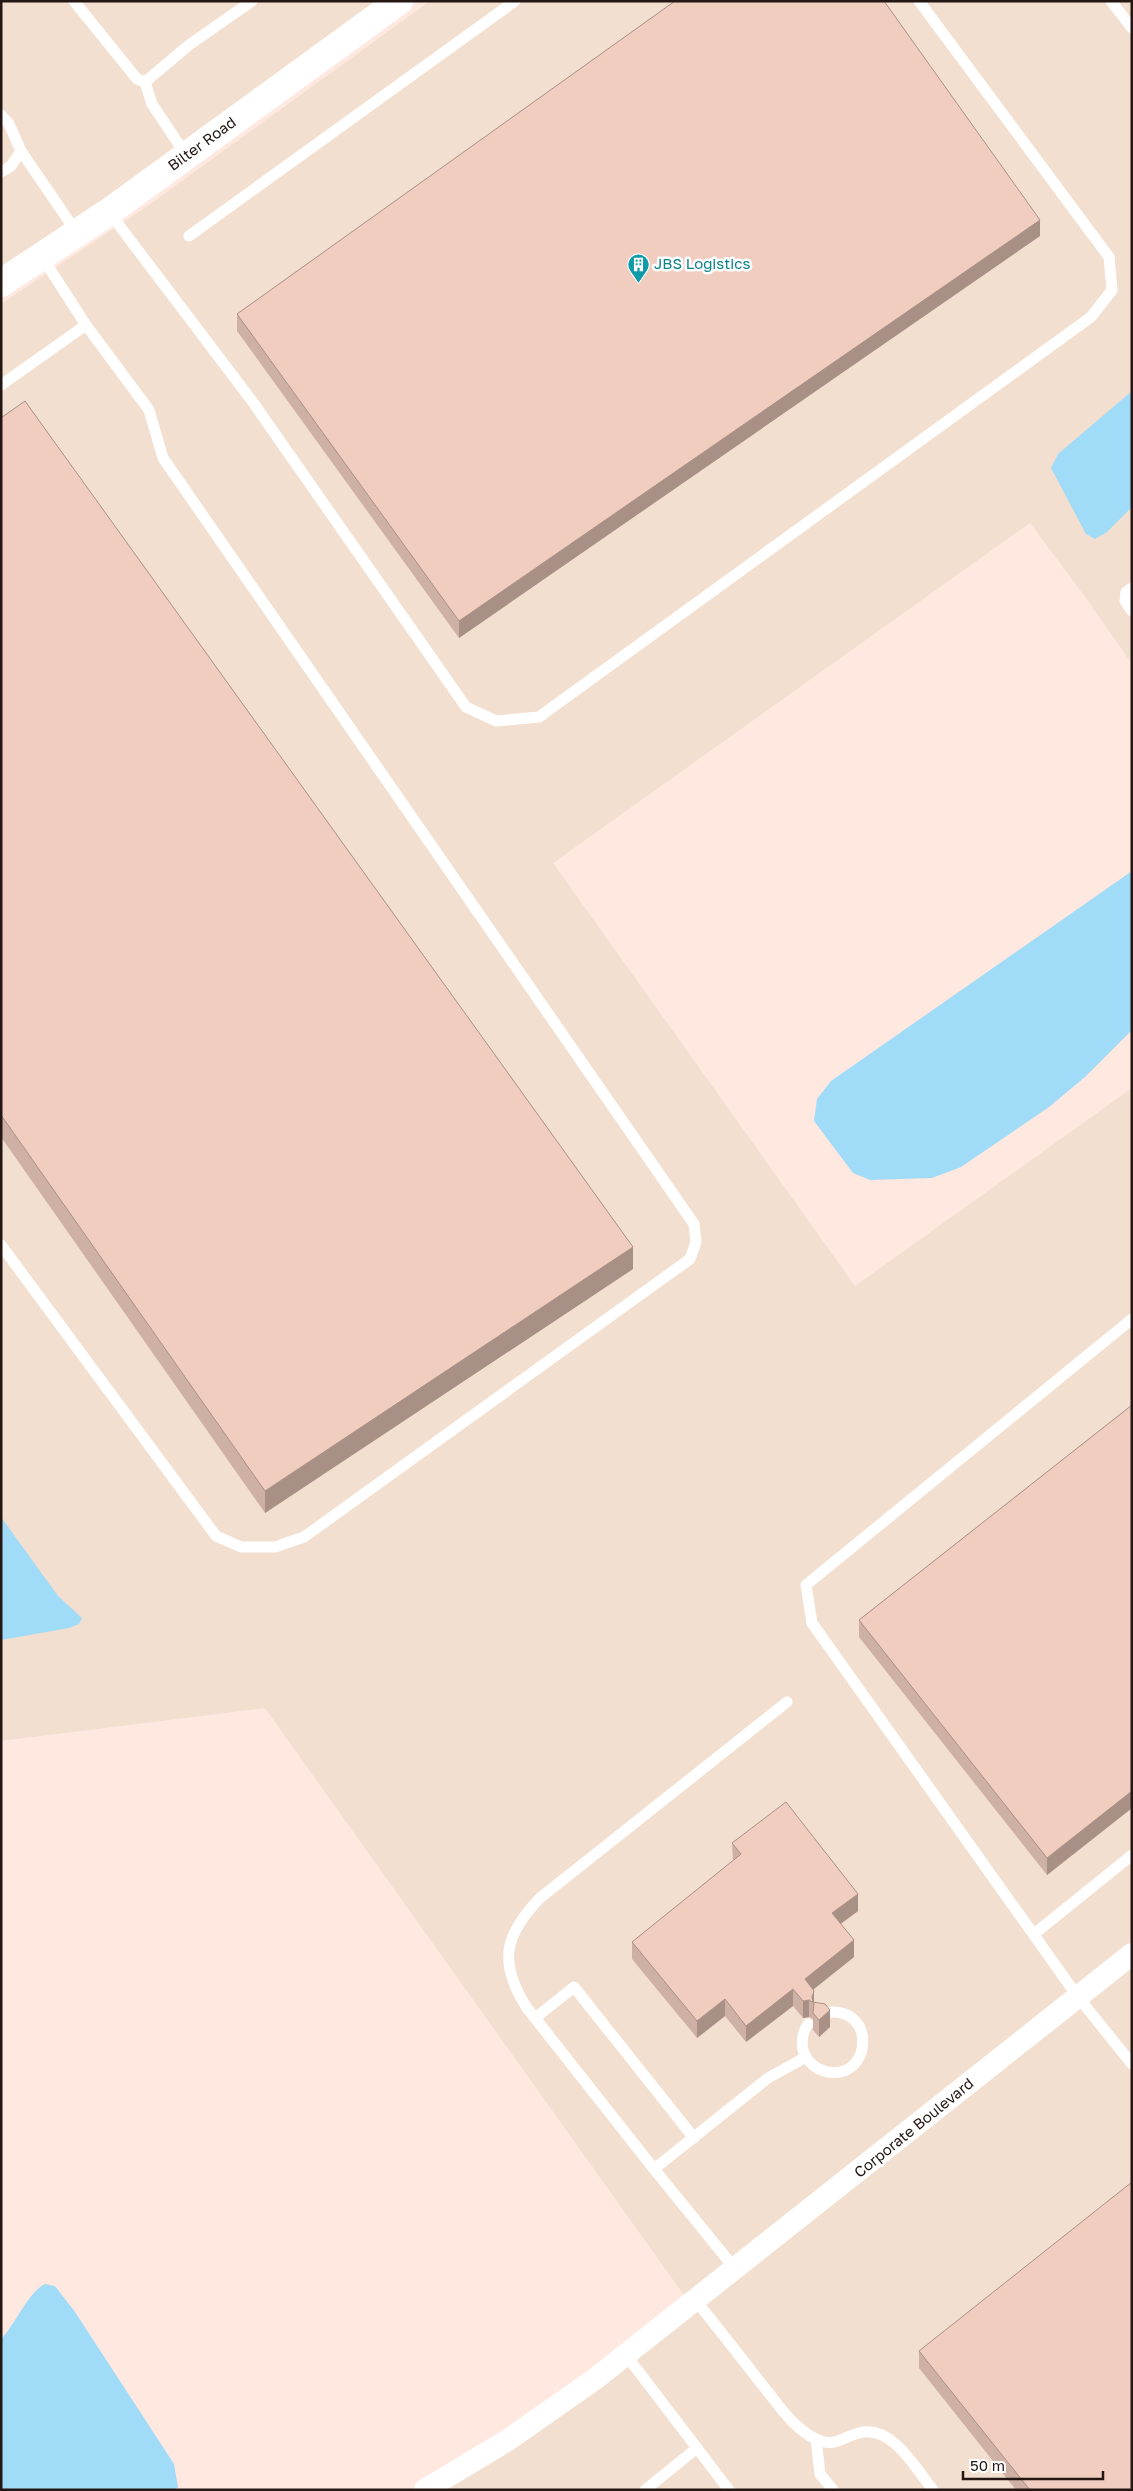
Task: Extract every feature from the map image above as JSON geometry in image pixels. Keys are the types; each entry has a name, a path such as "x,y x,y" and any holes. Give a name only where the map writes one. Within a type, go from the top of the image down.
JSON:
{"street":[{"name":"Bilter Road","path":"1,283 109,212 399,1"},
{"name":"Corporate Boulevard","path":"425,2490 508,2440 626,2355 736,2270 1132,1954"}],"lane":[{"path":"74,1 137,80 145,82"},
{"path":"145,82 190,45 252,1"},
{"path":"189,236 516,1"},
{"path":"109,212 252,401 466,707 496,721 539,717 1091,317 1112,290 1109,257 919,1"},
{"path":"1112,1 1132,28"},
{"path":"145,82 152,104 186,155"},
{"path":"1,115 9,124 20,151 77,233"},
{"path":"1,172 11,166 20,151"},
{"path":"1,1245 216,1536 241,1548 275,1547 304,1537 690,1259 696,1242 694,1224 162,458 149,410 86,325 42,257"},
{"path":"1,385 86,325"},
{"path":"1132,588 1126,592 1125,601 1132,611"},
{"path":"1132,1319 806,1585 812,1623 1078,1997 1132,2064"},
{"path":"736,2270 535,2018 514,1988 509,1968 511,1940 516,1926 540,1898 787,1702"},
{"path":"1034,1934 1132,1855"},
{"path":"535,2018 574,1987 694,2138"},
{"path":"808,2024 803,2038 803,2048 806,2057 812,2065 821,2070 841,2072 854,2064 862,2051 862,2031 856,2022 840,2012 820,2014"},
{"path":"654,2169 768,2078 806,2057"},
{"path":"696,2301 793,2422 816,2440 836,2443 858,2433 872,2432 886,2437 898,2447 933,2490"},
{"path":"626,2355 729,2490"},
{"path":"816,2440 820,2474 833,2490"},
{"path":"645,2490 697,2448"}],"shaded area":[{"path":"1,1 380,1 130,181 1,268"},
{"path":"430,1 1132,1 1132,664 1030,523 553,863 855,1286 1132,1088 1132,2490 434,2490 696,2312 265,1708 1,1741 1,304 149,205"}],"water":[{"path":"1132,391 1132,507 1107,532 1095,539 1086,534 1051,468 1058,454"},
{"path":"1132,871 1132,1030 1085,1077 1049,1107 961,1167 932,1178 870,1180 853,1173 814,1121 817,1099 831,1081"},
{"path":"1,1517 58,1596 82,1618 79,1624 69,1628 1,1640"},
{"path":"45,2284 55,2286 75,2312 174,2464 178,2487 174,2490 1,2490 1,2339 33,2294"}],"building":[{"name":"JBS Logistics","path":"675,1 884,1 1040,220 459,621 237,314"},
{"path":"25,401 633,1247 265,1491 1,1115 1,418"},
{"path":"1132,1405 1132,1791 1047,1858 859,1620"},
{"path":"786,1802 858,1894 832,1913 854,1940 805,1979 814,1991 813,2002 825,2004 830,2010 819,2020 813,2013 814,2003 809,2000 803,2001 793,1989 746,2026 725,1999 697,2021 632,1942 741,1854 732,1843"},
{"path":"1132,2182 1132,2490 1030,2490 919,2351"}],"place":[{"name":"JBS Logistics","path":"638,283"}]}
